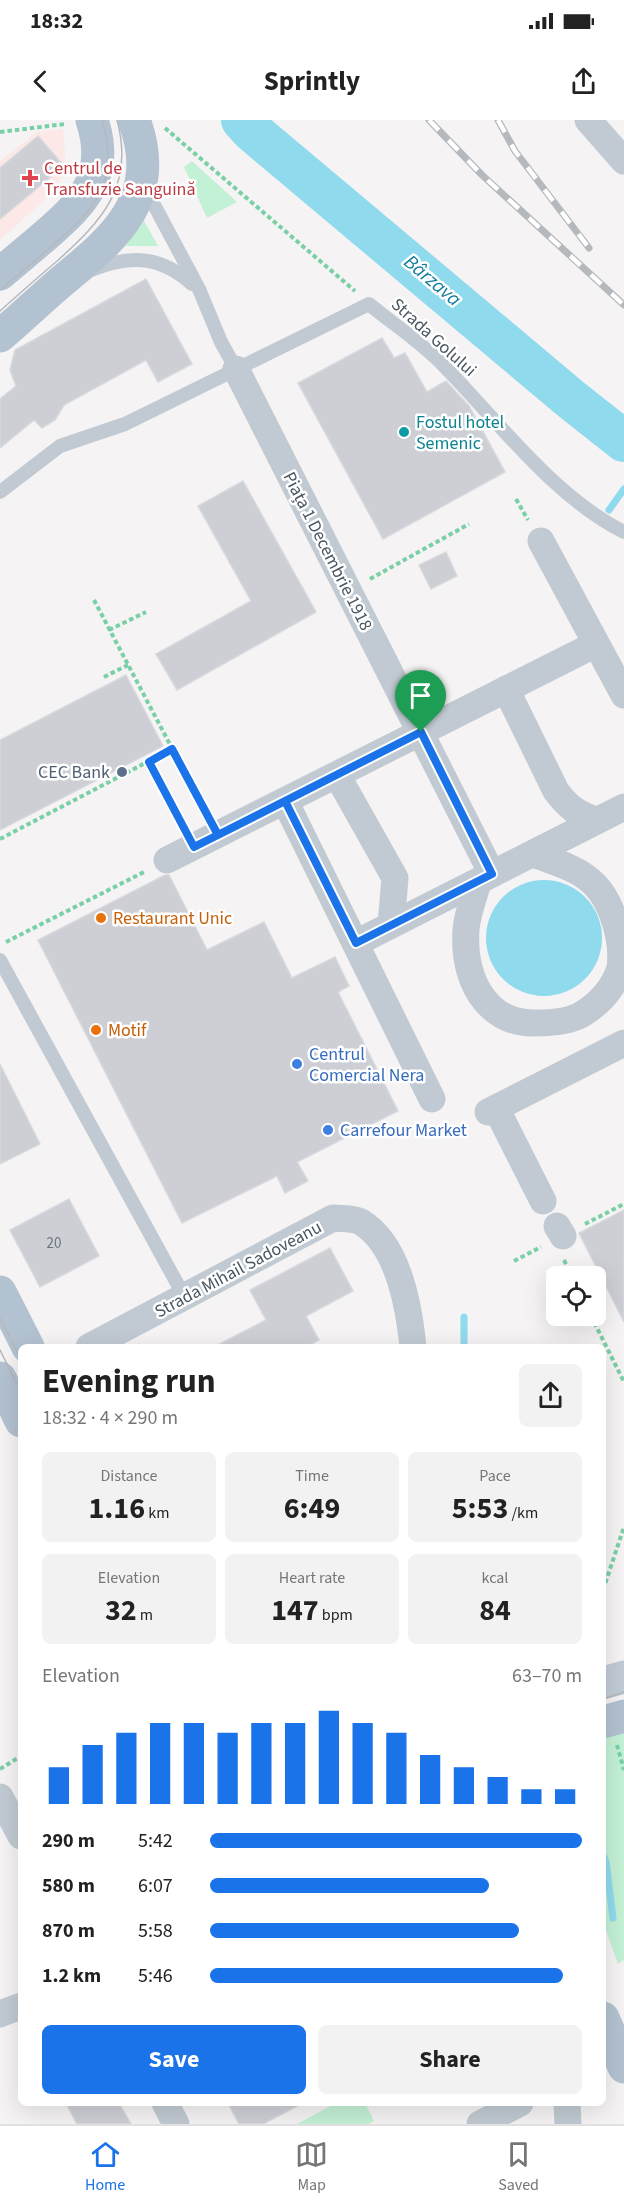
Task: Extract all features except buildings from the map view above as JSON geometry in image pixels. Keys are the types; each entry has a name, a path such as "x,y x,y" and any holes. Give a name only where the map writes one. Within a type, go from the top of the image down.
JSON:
{"main road":[{"path":"0,336 95,256 125,222 133,207 141,180 141,147 146,121"},
{"path":"0,274 72,213 84,199 95,178 98,159 97,137 80,122"},
{"path":"0,1292 26,1344"},
{"path":"0,1378 18,1414"},
{"path":"606,1682 624,1677"},
{"path":"606,1721 624,1716"},
{"path":"606,2026 617,2056"}],"street":[{"path":"588,120 624,161"},
{"name":"Piața 1 Decembrie 1918","path":"236,369 421,732 485,878"},
{"path":"541,541 624,695"},
{"path":"168,860 596,644"},
{"path":"506,689 556,791 567,806 579,815 596,820"},
{"path":"337,775 395,878 391,925"},
{"path":"285,801 432,1099"},
{"path":"356,943 624,807"},
{"path":"485,878 466,929 468,965 481,996 500,1016 525,1023 553,1023 582,1015 606,995 621,966 621,936 610,902 588,878 533,854"},
{"path":"553,1218 492,1110 613,1048 582,1015"},
{"name":"Strada Mihail Sadoveanu","path":"95,1344 333,1218 359,1221 375,1233 385,1248 403,1285 413,1344"},
{"path":"0,1797 18,1830"},
{"path":"0,2014 18,2007"},
{"path":"167,2106 176,2124"},
{"path":"480,2124 514,2106"},
{"path":"567,2106 568,2124"}],"lane":[{"path":"141,180 198,289 221,342 236,369"},
{"path":"63,281 104,265 126,260 148,261 166,265 180,273 198,289"},
{"name":"Strada Golului","path":"0,492 60,446 124,424 369,304 441,362 551,479 602,521 624,532"},
{"path":"0,960 184,1296"}],"path":[{"path":"146,121 369,304"},
{"path":"0,132 80,122"},
{"path":"349,591 470,524"},
{"path":"93,600 218,835"},
{"path":"109,630 146,612"},
{"path":"104,677 128,665"},
{"path":"0,839 172,749"},
{"path":"149,762 194,847"},
{"path":"0,945 168,860"},
{"path":"596,1326 605,1344"},
{"path":"606,1346 624,1382"},
{"path":"606,1581 624,1527"},
{"path":"0,1769 18,1758"}],"shaded area":[{"name":"Centrul de Transfuzie Sanguină","path":"63,129 66,166 56,189 0,240 0,161 37,132"}],"green space":[{"path":"192,161 237,202 207,218 184,167"},
{"path":"143,219 158,246 126,246"},
{"path":"624,1729 624,1960 618,1964 606,1930 606,1735"},
{"path":"330,2106 366,2106 374,2121 368,2124 297,2124"}],"water":[{"path":"544,880 566,884 585,897 598,916 602,938 598,960 585,979 566,992 544,996 522,992 503,979 490,960 486,938 490,916 503,897 522,884"}],"waterway":[{"name":"Bârzava","path":"242,120 253,132 624,441"},
{"path":"609,510 624,489"},
{"path":"464,1317 464,1344"},
{"path":"606,1862 613,1918"}],"tram line":[{"path":"0,290 68,231 93,205 106,176 108,159 102,120"},
{"path":"0,311 73,247 100,216 110,200 118,183 122,164 117,120"},
{"path":"0,1318 18,1354"},
{"path":"0,1350 18,1386"},
{"path":"606,1698 624,1692"},
{"path":"606,1714 624,1708"}],"railway":[{"path":"429,120 482,175 624,305"},
{"path":"498,120 515,151 589,248"}],"place":[{"name":"Centrul de Transfuzie Sanguină","path":"30,178"},
{"name":"Fostul hotel Semenic","path":"404,432"},
{"name":"CEC Bank","path":"122,772"},
{"name":"Restaurant Unic","path":"101,918"},
{"name":"Motif","path":"96,1030"},
{"name":"Centrul Comercial Nera","path":"297,1064"},
{"name":"Carrefour Market","path":"328,1130"}],"route":[{"path":"421,732 218,835 172,749 149,762 194,847 218,835 285,801 356,943 492,874 421,732"}]}
